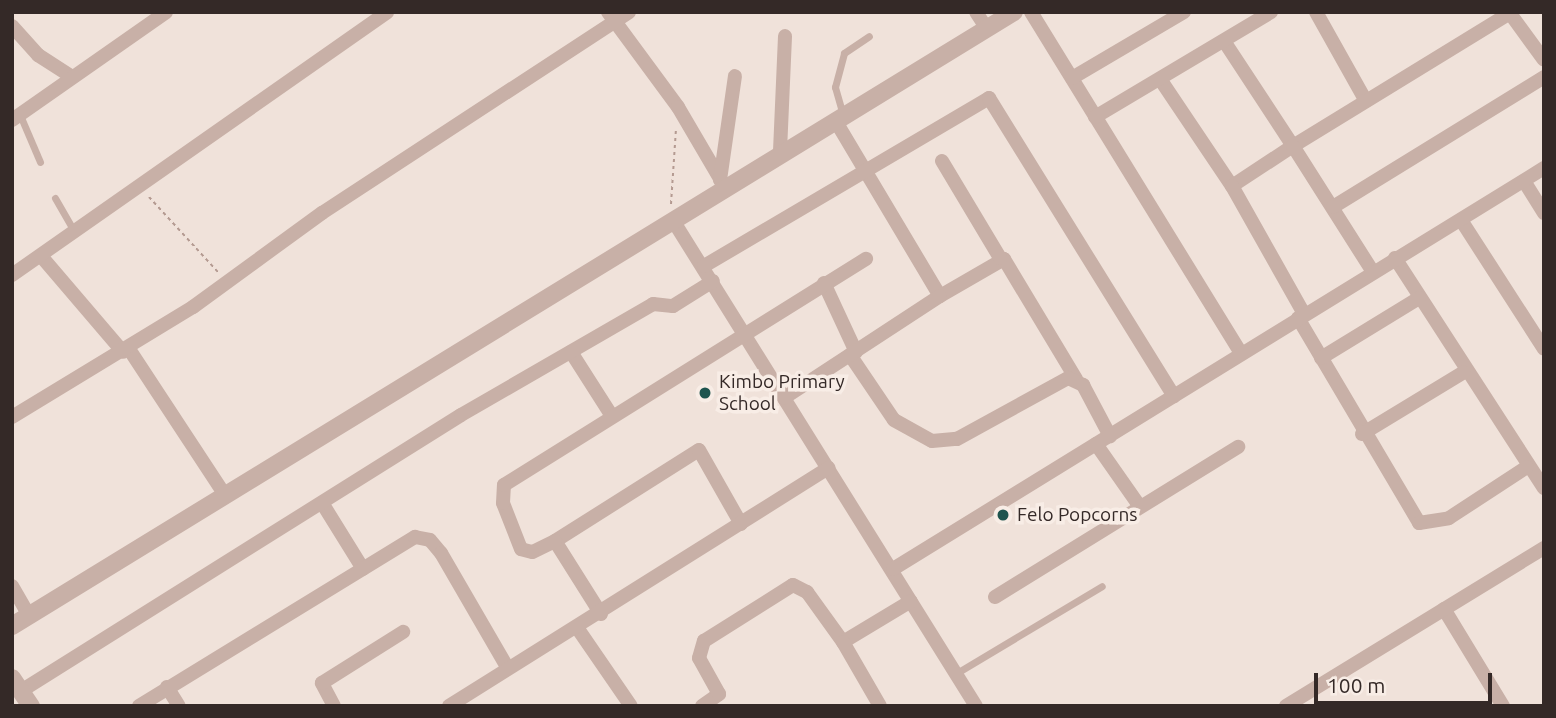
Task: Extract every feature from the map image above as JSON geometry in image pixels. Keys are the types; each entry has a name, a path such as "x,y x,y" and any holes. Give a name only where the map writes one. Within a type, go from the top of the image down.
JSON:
{"street":[{"path":"16,117 166,12"},
{"path":"12,275 387,12"},
{"path":"12,417 126,350 611,17 629,12"},
{"path":"976,12 987,29"},
{"path":"12,626 674,222 722,184 839,118 1014,12"},
{"path":"1031,12 1241,353"},
{"path":"1072,78 1184,12"},
{"path":"1095,117 1271,12"},
{"path":"1316,12 1366,101"},
{"path":"1232,186 1510,13 1544,60"},
{"path":"611,17 678,107 722,184"},
{"path":"12,26 38,55 72,77"},
{"path":"780,151 785,36"},
{"path":"1224,41 1373,272"},
{"path":"722,184 735,76"},
{"path":"1333,207 1544,77"},
{"path":"1160,79 1232,186 1362,434 1412,516 1426,525 1527,467"},
{"path":"704,266 991,99 1174,396"},
{"path":"839,118 865,170 940,296"},
{"path":"942,161 1110,436"},
{"path":"893,569 1395,258 1544,169"},
{"path":"1524,181 1544,213"},
{"path":"1461,220 1544,349"},
{"path":"674,222 704,266 783,398 893,569 976,706"},
{"path":"41,256 126,350 225,495"},
{"path":"783,398 1000,258"},
{"path":"1395,258 1464,372 1544,488"},
{"path":"741,524 699,450 555,541 532,552 521,549 503,503 504,485 610,414 743,331 866,259"},
{"path":"21,692 571,352 653,304 673,306 713,281"},
{"path":"824,283 853,354 894,420 919,437 943,443 1052,383 1076,379"},
{"path":"1321,358 1419,298"},
{"path":"571,352 610,414"},
{"path":"1362,434 1464,372"},
{"path":"1096,444 1138,504"},
{"path":"995,597 1138,504 1238,447"},
{"path":"449,706 507,667 578,629 829,468"},
{"path":"324,506 363,569"},
{"path":"139,706 415,537 430,540 507,667"},
{"path":"555,541 601,614"},
{"path":"1286,706 1544,548"},
{"path":"12,586 29,615"},
{"path":"702,706 719,694 699,648 787,586 807,592 843,642 880,706"},
{"path":"843,642 911,601"},
{"path":"1444,609 1503,706"},
{"path":"578,629 631,706"},
{"path":"334,706 322,683 403,632"},
{"path":"167,687 179,706"}],"lane":[{"path":"839,118 835,87 844,53 869,36"},
{"path":"16,117 40,162"},
{"path":"55,198 74,231"},
{"path":"955,674 1102,586"}],"path":[{"path":"674,222 678,107"},
{"path":"139,186 226,280"}],"place":[{"name":"Kimbo Primary School","path":"705,393"},
{"name":"Felo Popcorns","path":"1003,515"}]}
